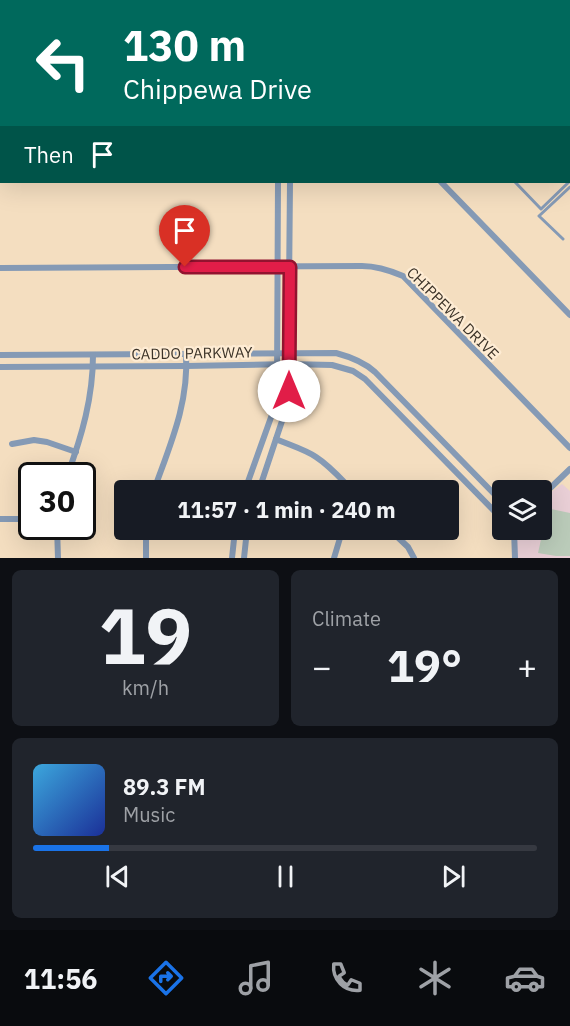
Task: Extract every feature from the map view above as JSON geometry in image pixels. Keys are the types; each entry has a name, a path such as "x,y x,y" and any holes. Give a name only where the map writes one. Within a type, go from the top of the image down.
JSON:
{"street":[{"path":"249,480 274,409 277,385 278,183"},
{"path":"262,480 288,397 290,183"},
{"path":"442,183 570,315"},
{"name":"CHIPPEWA DRIVE","path":"0,268 373,266 384,268 403,276 570,448"},
{"name":"CADDO PARKWAY","path":"0,355 336,353 369,367 492,492"},
{"path":"158,480 181,414 186,354"},
{"path":"73,462 87,414 93,355"},
{"name":"CADDO PARKWAY","path":"0,367 289,364 343,367 365,379 492,509"},
{"path":"276,439 315,457 342,480"},
{"path":"12,444 34,440 76,452"},
{"path":"552,486 570,469"},
{"path":"0,519 18,519"},
{"path":"57,540 58,558"},
{"path":"146,540 146,558"},
{"path":"232,558 234,540"},
{"path":"244,558 246,540"},
{"path":"334,558 339,540"},
{"path":"401,540 414,558"},
{"path":"514,540 515,558"}],"lane":[{"path":"516,183 542,209 568,183"},
{"path":"563,239 539,216 570,187"}],"shaded area":[{"path":"562,484 570,491 570,558 515,558 514,540 552,540 552,492"}],"green space":[{"path":"552,509 570,513 570,556 538,553 541,540 552,540"}],"route":[{"path":"185,267 290,267 289,391"}]}
